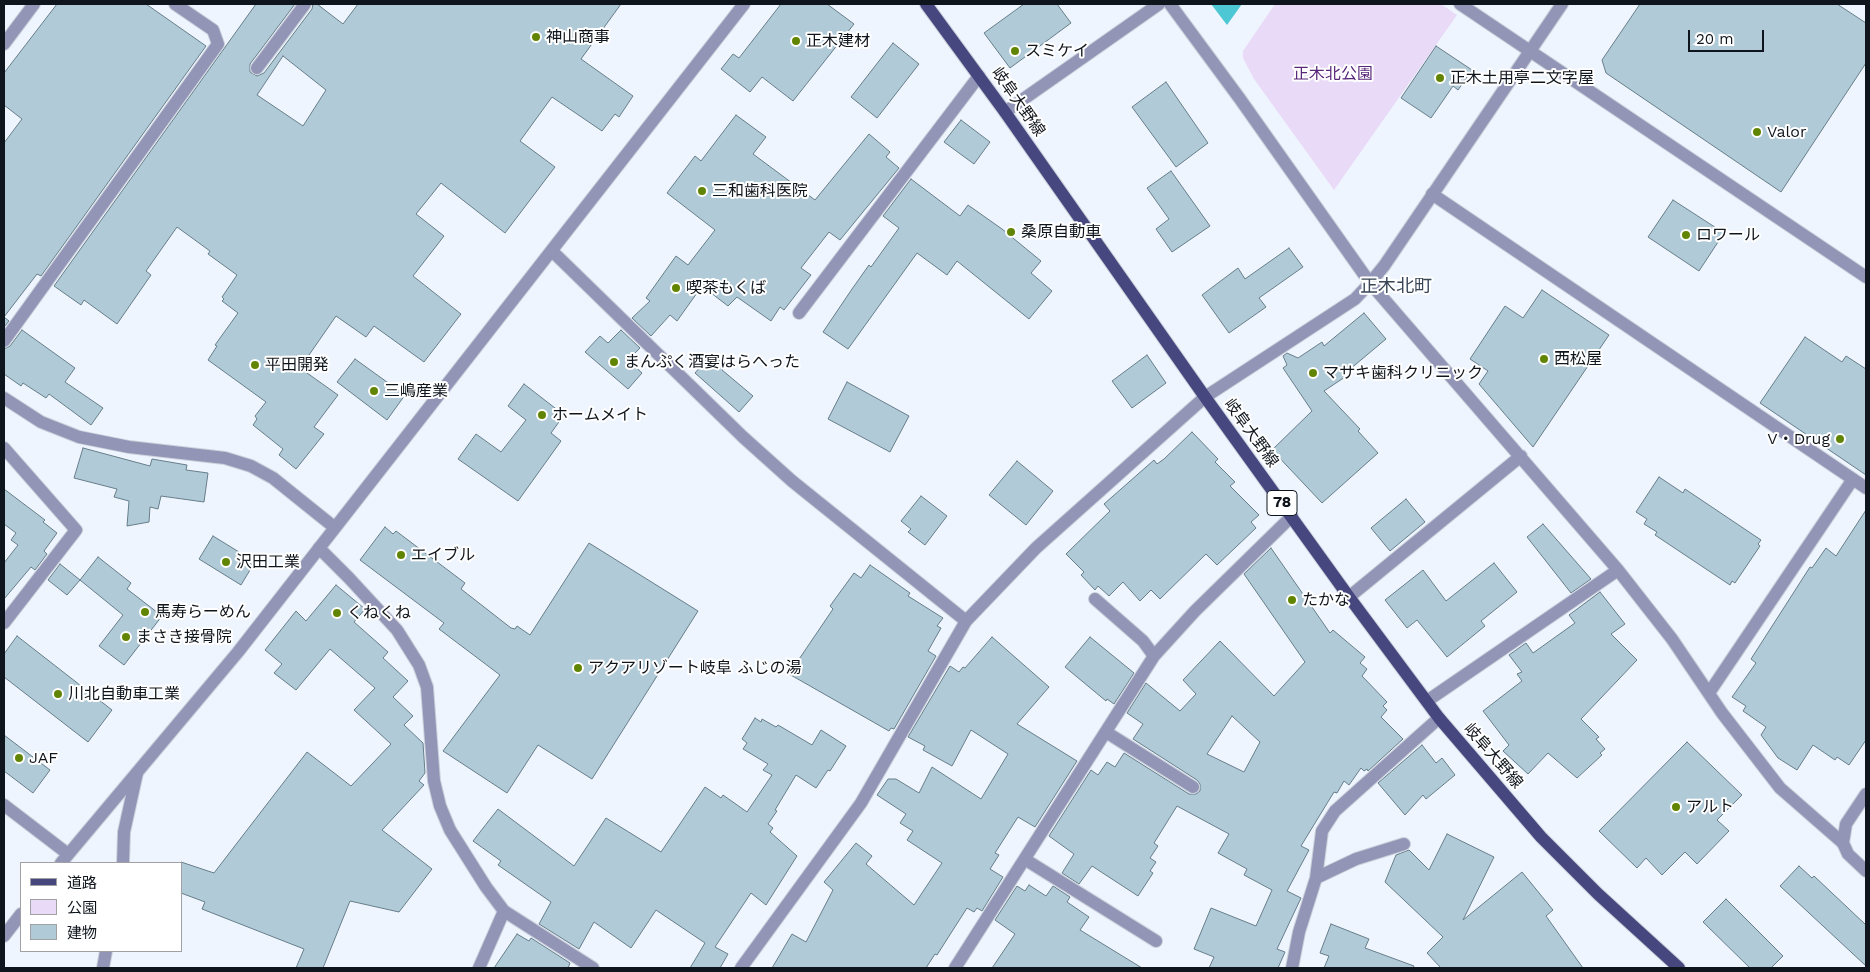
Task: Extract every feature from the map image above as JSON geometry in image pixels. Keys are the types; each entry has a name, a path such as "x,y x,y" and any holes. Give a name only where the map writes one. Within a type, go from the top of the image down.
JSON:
{"main road":[{"name":"岐阜大野線","path":"926,4 1005,112 1205,397 1439,718 1541,837 1598,894 1679,968"}],"street":[{"path":"4,44 34,4"},
{"path":"4,341 218,44 213,30 175,4"},
{"path":"257,68 305,4"},
{"path":"4,805 65,859 238,652 744,4"},
{"path":"1005,112 1159,4"},
{"path":"1170,4 1240,99 1370,283 1618,570 1672,639 1709,693 1780,788 1843,843 1848,854 1866,871"},
{"path":"1460,4 1866,278"},
{"path":"741,968 861,804 966,621 1036,548 1205,397 1354,299 1370,283 1562,4"},
{"path":"799,313 979,76"},
{"path":"1432,194 1866,488"},
{"path":"552,251 736,430 792,481 966,621"},
{"path":"4,398 41,422 79,437 129,447 225,458 250,466 273,478 334,527"},
{"path":"4,448 76,530 4,623"},
{"path":"1349,597 1521,456"},
{"path":"1709,693 1853,479"},
{"path":"955,968 1026,860 1154,656 1195,611 1292,516"},
{"path":"318,548 349,578 397,630 419,665 427,687 434,781 440,806 450,830 486,887 504,911 593,968"},
{"path":"1427,701 1618,570"},
{"path":"1096,599 1143,641 1154,656"},
{"path":"1292,968 1299,932 1316,878 1322,831 1335,811 1439,718"},
{"path":"1106,732 1193,787"},
{"path":"122,862 124,832 137,773"},
{"path":"1843,843 1846,824 1866,794"},
{"path":"1316,878 1356,859 1404,844"},
{"path":"1026,860 1156,941"},
{"path":"479,968 504,911"},
{"path":"4,936 20,915"},
{"path":"103,968 106,952"}],"green space":[{"name":"正木北公園","path":"1275,4 1441,4 1457,15 1334,190 1254,79 1243,58 1243,51"}],"water":[{"path":"1211,4 1242,4 1227,25"}],"building":[{"path":"57,4 146,4 206,46 41,276 37,274 4,317 4,143 22,119 4,105 4,73"},
{"path":"256,4 295,4 250,64 250,72 257,76 264,73 312,9 313,4 317,4 343,24 358,4 621,4 581,59 633,96 619,117 615,114 602,131 552,97 520,141 555,167 505,233 441,183 416,214 444,236 413,276 461,314 424,362 374,326 366,337 336,316 300,368 338,395 314,427 324,434 296,469 279,455 283,449 253,425 257,419 255,416 266,402 208,360 217,346 215,345 238,313 222,301 224,299 222,297 237,275 208,254 210,251 177,227 146,271 151,275 117,324 84,300 81,305 54,286","holes":["283,56 326,90 303,126 257,95"]},
{"name":"正木建材","path":"781,4 827,4 854,24 793,101 762,77 750,92 721,69 733,54 739,58"},
{"name":"スミケイ","path":"1024,4 1057,4 1071,23 1010,68 984,33"},
{"name":"Valor","path":"1640,4 1837,4 1866,23 1866,63 1781,192 1606,73 1602,60"},
{"path":"893,43 919,64 877,118 851,97"},
{"name":"正木土用亭二文字屋","path":"1436,46 1472,70 1458,90 1453,86 1431,118 1401,98"},
{"path":"1166,82 1208,143 1176,167 1132,107"},
{"path":"736,115 766,137 753,154 815,200 869,134 890,152 886,157 899,168 840,240 829,232 801,268 811,275 784,310 780,307 771,321 737,297 728,306 702,286 677,321 670,315 651,336 632,318 650,301 646,298 676,256 688,265 715,230 667,193 695,156 701,161"},
{"path":"961,120 990,142 974,164 944,142"},
{"path":"1171,171 1210,226 1172,252 1156,229 1169,219 1147,188"},
{"path":"911,179 960,216 968,205 1002,229 1041,261 1031,273 1052,291 1029,319 957,261 947,275 917,253 848,349 823,332 869,265 871,267 899,228 883,216"},
{"name":"ロワール","path":"1673,200 1724,233 1699,271 1648,237"},
{"path":"1289,248 1303,267 1259,298 1266,307 1229,333 1202,295 1238,268 1245,279"},
{"name":"西松屋","path":"1542,290 1609,335 1533,447 1479,384 1488,371 1470,359 1505,306 1523,318"},
{"path":"1364,313 1386,339 1343,375 1345,377 1324,391 1360,429 1358,431 1378,453 1322,503 1272,450 1312,411 1283,368 1287,365 1283,356 1287,353 1298,358 1322,342 1324,346"},
{"path":"4,317 9,321 4,327"},
{"path":"22,330 75,368 65,382 103,408 91,425 49,394 46,398 23,383 21,386 4,374 4,349 10,346"},
{"name":"まんぷく酒宴はらへった","path":"621,330 640,348 628,360 642,373 628,389 585,352 600,336 608,343"},
{"name":"V・Drug","path":"1805,337 1842,362 1846,356 1866,369 1866,475 1760,403"},
{"path":"712,353 726,366 722,370 753,396 739,412 695,373"},
{"path":"1147,355 1166,383 1132,408 1112,381"},
{"name":"三嶋産業","path":"355,359 405,395 387,420 337,382"},
{"path":"847,382 909,416 890,452 828,419"},
{"path":"524,384 564,415 551,433 561,441 518,501 458,459 476,434 501,452 526,420 508,406"},
{"path":"1192,432 1218,459 1215,462 1235,482 1230,486 1259,515 1251,522 1256,528 1217,565 1206,554 1160,599 1151,590 1140,601 1123,582 1109,596 1098,586 1095,590 1081,575 1084,572 1066,554 1110,511 1104,504 1154,460 1157,464 1164,459"},
{"path":"83,448 150,466 152,459 187,465 186,470 208,473 204,502 161,496 158,509 150,507 149,522 127,526 129,501 114,497 117,489 74,478"},
{"path":"1017,461 1053,491 1026,525 989,495"},
{"path":"1659,477 1683,493 1685,489 1761,540 1758,544 1760,546 1735,583 1732,581 1730,585 1655,535 1657,532 1644,524 1647,519 1636,512"},
{"path":"4,489 45,520 43,522 57,533 44,551 47,554 35,570 31,567 4,599 4,563 18,545 11,540 16,533 4,524"},
{"path":"921,496 947,516 925,545 908,532 911,529 901,521"},
{"path":"1406,499 1425,522 1390,551 1371,528"},
{"path":"1866,510 1866,740 1849,765 1837,757 1835,760 1813,745 1797,770 1778,758 1761,735 1766,727 1743,711 1746,706 1732,697 1756,663 1751,659 1810,567 1812,568 1826,548 1836,556"},
{"path":"1543,524 1591,579 1571,593 1527,537"},
{"path":"385,527 393,534 396,531 465,583 461,589 511,628 515,629 517,626 530,635 589,543 698,611 592,779 538,745 507,793 443,751 500,675 439,629 444,623 360,560"},
{"name":"沢田工業","path":"213,536 239,552 238,555 253,565 241,585 199,559"},
{"path":"1271,548 1330,633 1333,630 1365,657 1360,663 1367,669 1362,676 1387,702 1383,706 1387,710 1381,717 1403,739 1368,771 1367,769 1364,771 1361,768 1349,785 1344,781 1337,793 1334,792 1301,846 1309,850 1287,891 1301,898 1277,949 1285,952 1278,968 1209,968 1214,957 1194,949 1211,908 1256,926 1272,890 1244,875 1247,869 1218,853 1229,834 1177,806 1154,843 1158,846 1150,858 1156,862 1150,871 1153,873 1138,896 1092,866 1079,884 1062,873 1074,854 1049,836 1091,770 1098,775 1107,762 1115,767 1124,753 1189,794 1196,794 1200,791 1200,784 1197,780 1133,739 1143,724 1127,713 1146,683 1180,711 1196,694 1183,680 1220,641 1274,696 1305,662 1244,574","holes":["1232,716 1260,742 1244,772 1207,754"]},
{"path":"98,557 131,583 127,589 162,616 124,665 99,646 123,615 80,580"},
{"path":"1494,563 1517,592 1481,621 1485,626 1447,657 1417,620 1407,628 1385,600 1423,570 1446,601"},
{"path":"60,564 80,580 67,595 48,580"},
{"path":"870,565 910,593 908,596 943,618 937,626 941,628 928,651 936,656 894,729 891,728 889,731 789,674 833,609 830,606 854,573 861,578"},
{"path":"336,585 365,609 354,622 388,652 383,658 408,681 393,697 413,716 404,725 423,743 425,773 419,781 424,785 382,830 432,869 399,912 350,901 323,968 296,968 304,949 202,909 205,902 182,893 182,862 214,873 307,752 351,786 391,744 354,710 375,688 330,649 296,690 274,673 282,664 265,650 296,611 306,621"},
{"path":"1600,592 1625,624 1611,634 1637,660 1581,719 1599,737 1596,739 1605,749 1600,753 1602,755 1577,778 1548,753 1528,774 1503,751 1509,745 1483,711 1522,681 1517,674 1522,672 1509,655 1526,643 1533,653 1575,623 1569,615"},
{"name":"川北自動車工業","path":"17,636 112,710 88,742 4,677 4,654"},
{"path":"992,637 1049,687 1017,724 1077,761 1035,827 1018,817 995,853 999,855 990,869 1003,877 982,911 977,908 974,912 967,908 937,955 935,954 926,968 772,968 792,934 806,942 833,890 824,882 856,843 872,856 866,864 914,905 942,863 907,840 913,831 900,823 906,814 877,795 888,779 896,779 919,793 932,767 981,799 1008,754 971,730 952,766 923,750 925,746 908,737 950,666 959,672 963,667 965,668"},
{"path":"1090,637 1134,673 1114,704 1107,699 1106,701 1065,667"},
{"path":"755,718 761,722 762,719 776,727 778,725 812,745 821,730 846,746 830,771 828,770 816,788 796,775 775,810 777,811 768,824 773,828 770,832 797,856 766,905 751,893 715,947 728,954 720,968 690,968 705,943 656,910 631,948 594,922 579,949 539,924 551,902 498,865 501,861 473,841 498,809 574,866 606,818 661,852 705,787 721,798 723,795 747,812 772,775 763,770 768,764 743,749 747,743 742,739"},
{"name":"JAF","path":"4,735 50,770 33,793 4,771"},
{"name":"アルト","path":"1687,742 1742,795 1717,820 1729,831 1697,864 1685,852 1662,875 1646,858 1637,868 1599,831"},
{"path":"1422,745 1436,763 1442,758 1455,775 1426,799 1423,795 1405,815 1378,783"},
{"path":"1447,834 1494,857 1463,920 1522,872 1553,910 1546,916 1583,968 1441,968 1427,953 1443,937 1385,882 1396,855 1409,850 1429,870"},
{"path":"1799,866 1812,878 1814,876 1866,925 1866,966 1780,886"},
{"path":"1029,885 1046,896 1053,886 1070,897 1067,902 1089,917 1080,930 1142,968 992,968 1015,934 995,920 1017,886 1025,891"},
{"path":"1726,899 1783,956 1771,968 1750,968 1703,922"},
{"path":"1331,924 1369,939 1365,948 1414,966 1413,968 1324,968 1329,956 1320,953"},
{"path":"517,934 529,941 531,938 570,963 568,968 494,968"}],"place":[{"name":"神山商事","path":"536,37"},
{"name":"正木建材","path":"796,41"},
{"name":"スミケイ","path":"1015,51"},
{"name":"正木土用亭二文字屋","path":"1440,78"},
{"name":"Valor","path":"1757,132"},
{"name":"三和歯科医院","path":"702,191"},
{"name":"桑原自動車","path":"1011,232"},
{"name":"ロワール","path":"1686,235"},
{"name":"喫茶もくば","path":"676,288"},
{"name":"西松屋","path":"1544,359"},
{"name":"まんぷく酒宴はらへった","path":"614,362"},
{"name":"平田開発","path":"255,365"},
{"name":"マサキ歯科クリニック","path":"1313,373"},
{"name":"三嶋産業","path":"374,391"},
{"name":"ホームメイト","path":"542,415"},
{"name":"V・Drug","path":"1840,439"},
{"name":"エイブル","path":"401,555"},
{"name":"沢田工業","path":"226,562"},
{"name":"たかな","path":"1292,600"},
{"name":"馬寿らーめん","path":"145,612"},
{"name":"くねくね","path":"337,613"},
{"name":"まさき接骨院","path":"126,637"},
{"name":"アクアリゾート岐阜 ふじの湯","path":"578,668"},
{"name":"川北自動車工業","path":"58,694"},
{"name":"JAF","path":"19,758"},
{"name":"アルト","path":"1676,807"}],"district":[{"name":"正木北町","path":"1396,287"}]}
